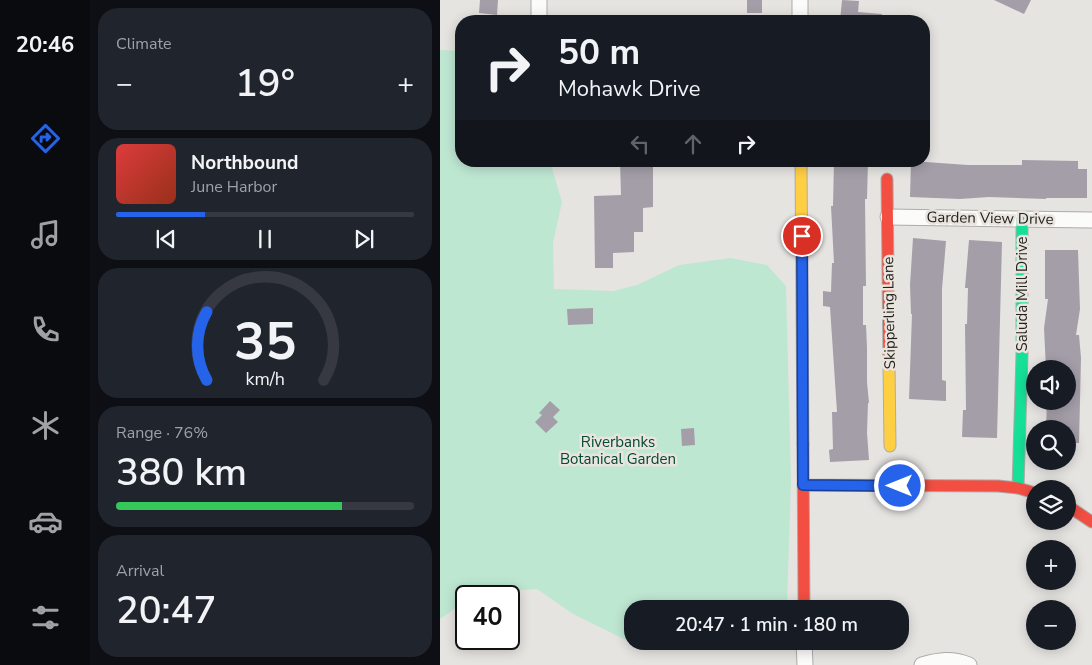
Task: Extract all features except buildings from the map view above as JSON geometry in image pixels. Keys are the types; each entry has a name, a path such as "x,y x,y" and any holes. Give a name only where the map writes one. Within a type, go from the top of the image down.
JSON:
{"street":[{"path":"539,0 539,15"},
{"path":"800,0 800,15"},
{"path":"801,167 804,600"},
{"name":"Skipperling Lane","path":"887,180 890,446"},
{"name":"Garden View Drive","path":"888,217 1092,220"},
{"name":"Saluda Mill Drive","path":"1018,488 1022,354 1022,219"},
{"path":"803,485 998,486 1026,490"},
{"path":"1076,511 1092,522"},
{"path":"804,650 805,665"},
{"path":"922,665 951,659 968,665"}],"green space":[{"name":"Riverbanks Botanical Garden","path":"440,50 455,51 455,167 552,167 562,202 553,243 554,289 613,291 637,285 679,265 731,258 767,265 786,286 791,481 787,600 624,600 624,639 573,614 537,589 520,590 520,585 455,585 455,609 440,619"}],"traffic: fast":[{"path":"1018,488 1022,354 1022,219"}],"traffic: slow":[{"path":"801,167 803,444"},
{"path":"889,365 890,446"}],"traffic: jam":[{"path":"887,179 889,365"},
{"path":"803,444 804,600"},
{"path":"803,485 998,486 1026,490"},
{"path":"1076,511 1092,522"}],"route":[{"path":"802,236 803,485 900,486"}]}
